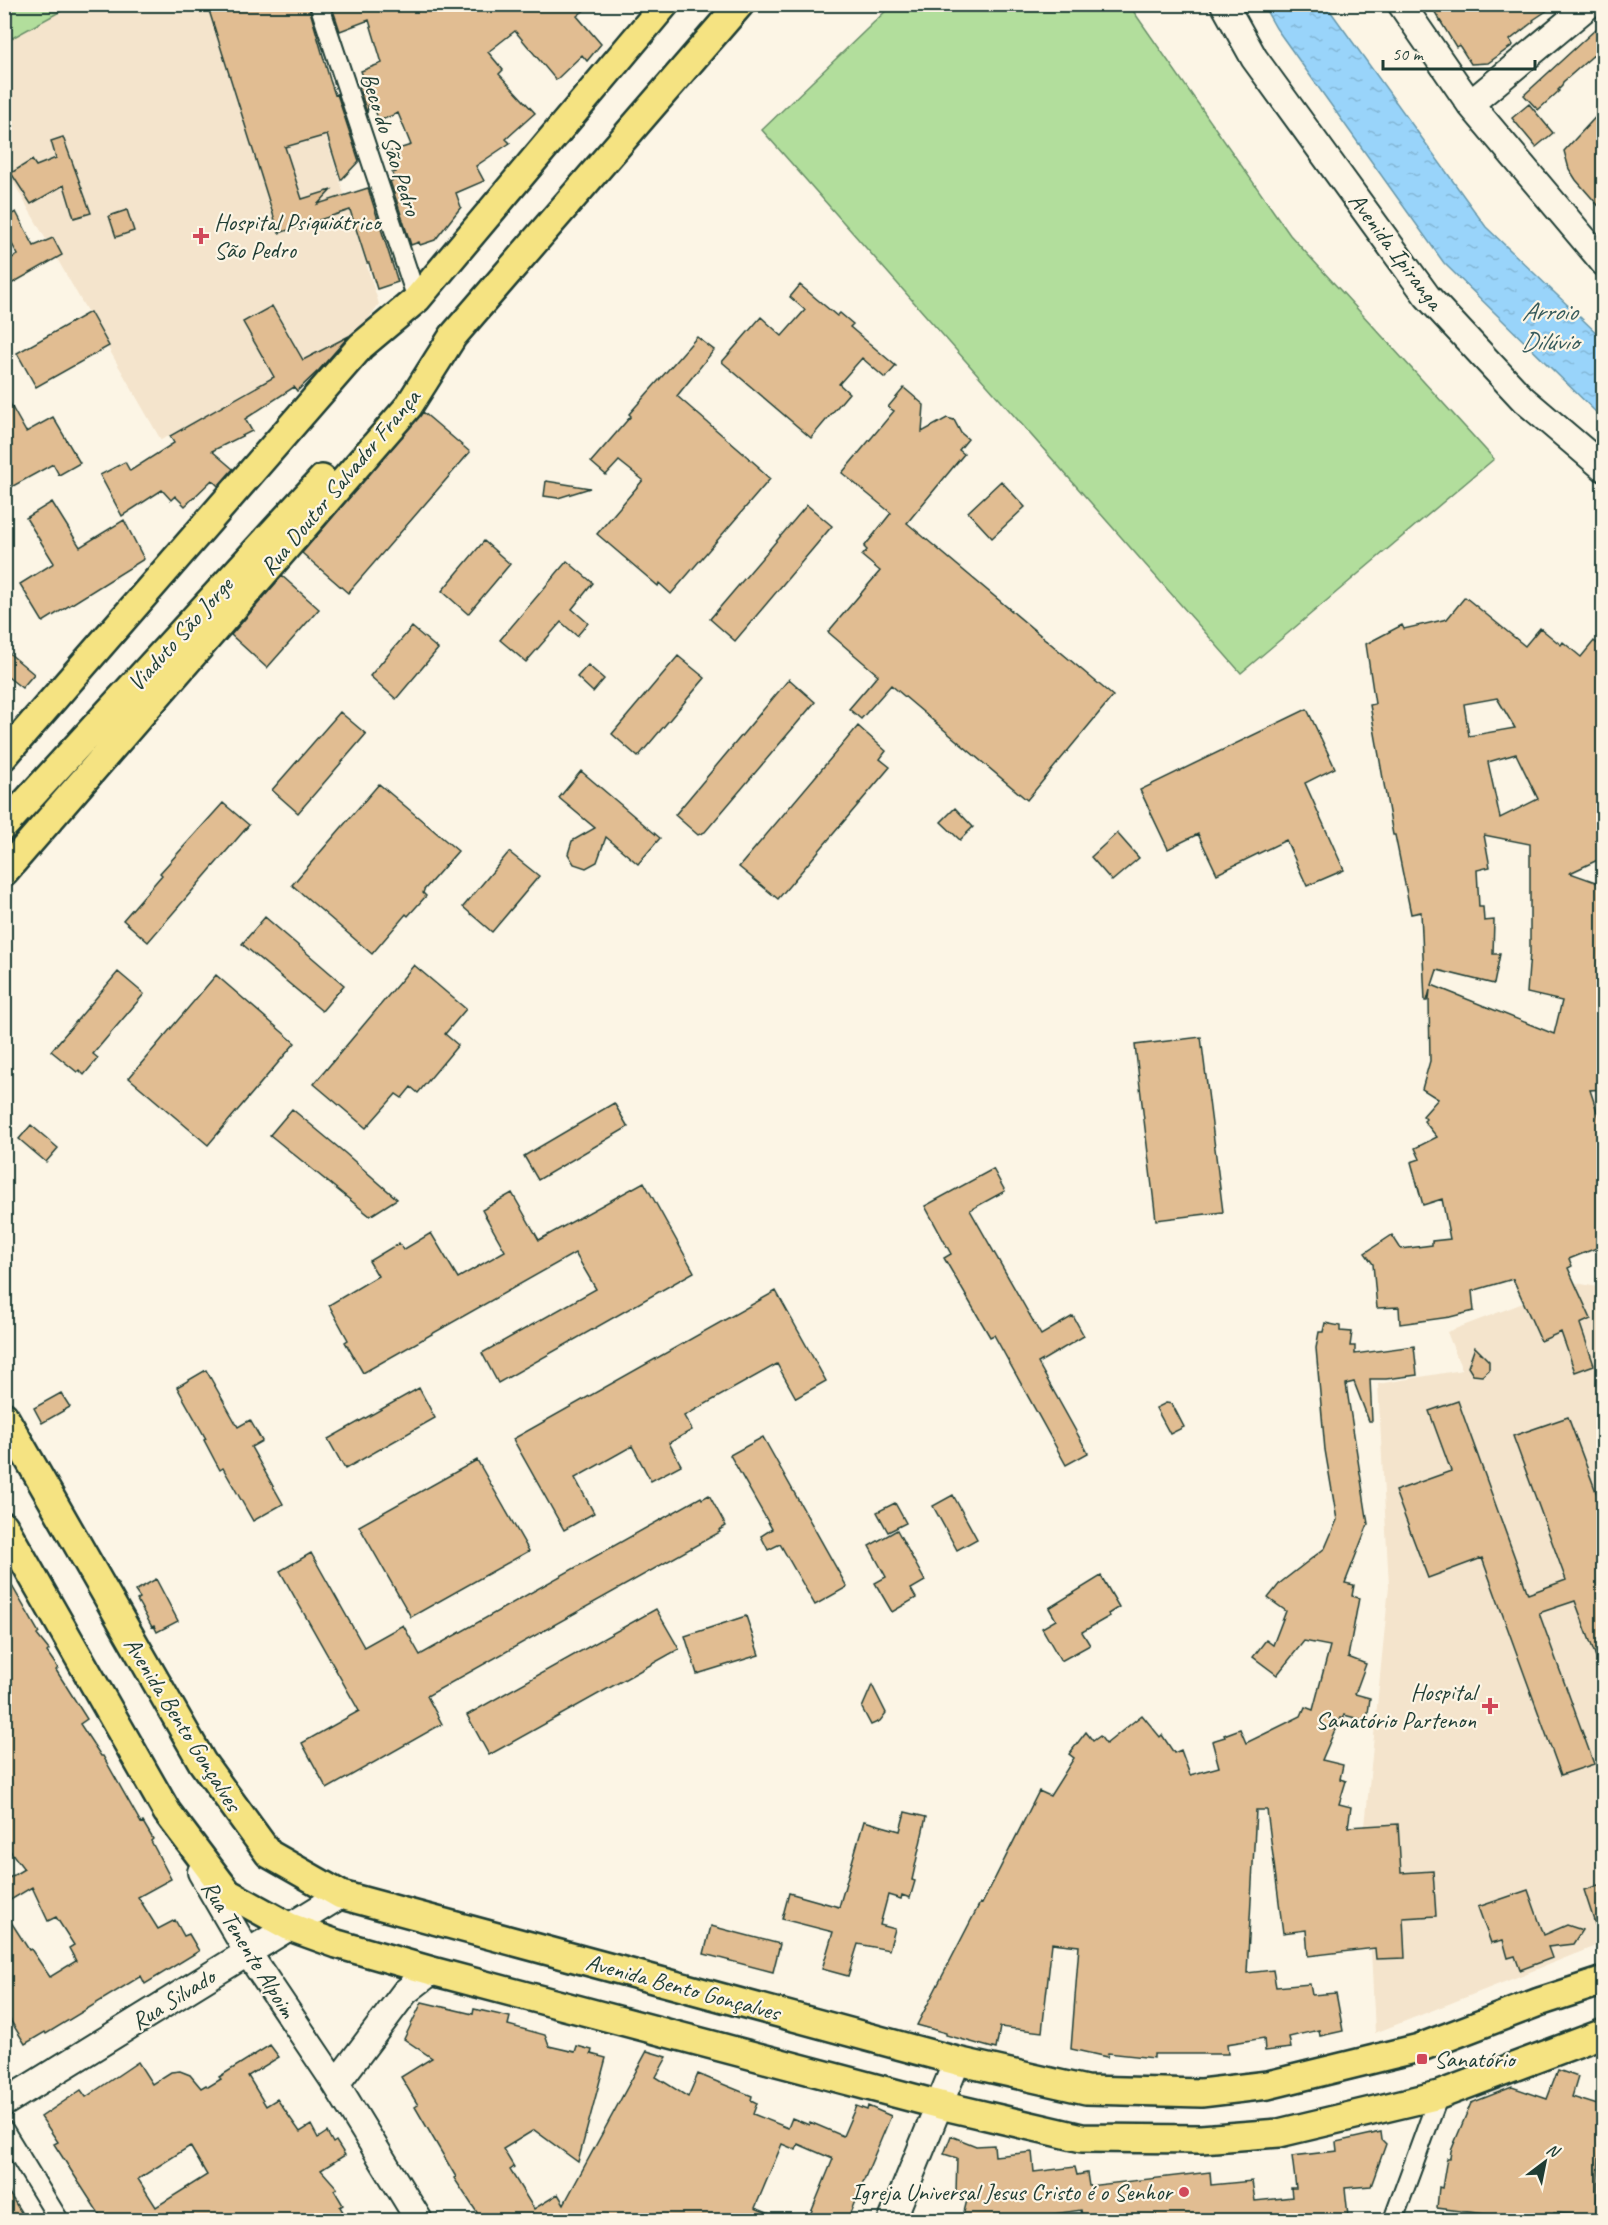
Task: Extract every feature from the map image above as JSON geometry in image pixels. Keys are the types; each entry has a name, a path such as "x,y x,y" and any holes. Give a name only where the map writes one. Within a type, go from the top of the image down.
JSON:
{"main road":[{"path":"4,756 361,346 417,299 665,4"},
{"name":"Rua Doutor Salvador França","path":"4,872 408,407 453,336 740,4"},
{"name":"Viaduto São Jorge","path":"4,776 417,299"},
{"name":"Viaduto São Jorge","path":"4,826 453,336"},
{"name":"Avenida Bento Gonçalves","path":"4,1416 202,1762 269,1854 341,1895 957,2061 1086,2090 1201,2093 1268,2085 1419,2048 1539,2002 1604,1981"},
{"name":"Avenida Bento Gonçalves","path":"4,1526 167,1812 228,1893 290,1927 337,1944 940,2105 1082,2138 1201,2139 1279,2133 1439,2095 1604,2032"}],"street":[{"name":"Beco do São Pedro","path":"319,4 417,299"},
{"name":"Avenida Ipiranga","path":"1224,4 1254,58 1427,296 1524,399 1604,468"},
{"path":"1401,4 1470,104 1603,262"},
{"path":"1470,104 1590,4"},
{"name":"Rua Tenente Alpoim","path":"167,1812 248,1953 336,2084 419,2220"},
{"name":"Rua Silvado","path":"4,2103 341,1895"},
{"path":"336,2084 405,1992 432,1971"},
{"path":"892,2220 957,2061"},
{"path":"1393,2220 1439,2095"},
{"path":"4,2130 59,2220"}],"shaded area":[{"name":"Hospital Psiquiátrico São Pedro","path":"4,5 284,5 379,304 357,335 161,440 5,168"},
{"name":"Hospital Sanatório Partenon","path":"1576,1283 1603,1288 1603,1943 1375,2033 1365,1826 1389,1586 1378,1384 1462,1370 1447,1332"}],"green space":[{"path":"5,4 72,4 72,5 5,42"},
{"path":"892,5 1129,5 1290,235 1494,459 1241,673 762,130"}],"water":[{"name":"Arroio Dilúvio","path":"1263,5 1326,5 1486,227 1603,339 1603,419 1444,263 1276,28"}],"building":[{"path":"207,4 308,4 330,80 335,95 337,94 359,161 341,180 327,135 285,147 302,199 331,190 318,204 368,188 398,282 377,289 350,210 279,233"},
{"path":"331,4 592,4 577,16 601,44 587,61 582,55 556,80 515,31 488,52 503,70 499,74 535,113 506,139 510,143 476,166 484,181 456,193 461,207 435,240 420,245 419,242 411,245 390,181 395,180 392,173 396,172 389,152 411,145 398,113 379,121 370,96 367,113 359,87 366,85 361,71 382,63 369,20 340,31"},
{"path":"1430,4 1557,4 1533,20 1510,40 1513,45 1488,63 1471,64 1459,45 1456,47"},
{"path":"1596,29 1604,38 1604,46 1563,82 1559,91 1538,110 1524,95"},
{"path":"1529,104 1553,133 1536,147 1512,118"},
{"path":"1604,108 1604,212 1576,180 1569,169 1564,151"},
{"path":"63,137 91,213 74,218 64,185 31,204 11,173 32,160 36,166 56,158 51,141"},
{"path":"127,210 134,231 116,237 109,216"},
{"path":"16,212 34,246 53,238 62,255 4,288 4,262 18,255 4,230 4,218"},
{"path":"800,285 837,316 840,313 853,324 850,327 896,366 885,378 862,358 839,384 849,393 811,438 722,362 761,317 782,336 805,310 790,297"},
{"path":"272,306 303,360 349,336 297,391 294,387 245,419 252,431 212,451 233,469 218,486 212,480 185,506 175,496 171,500 162,490 122,516 100,475 125,462 130,471 174,443 170,436 274,377 243,322"},
{"path":"90,312 109,346 36,387 17,353"},
{"path":"697,337 714,350 677,396 770,479 671,594 659,583 658,586 597,534 643,480 619,461 606,475 591,462 631,416 629,414"},
{"path":"904,388 924,405 922,432 947,418 954,420 961,433 968,439 959,450 964,454 907,523 1113,696 1027,800 891,685 861,719 849,709 878,675 828,632 880,571 862,556 867,550 864,547 891,513 842,473 894,411 888,407"},
{"path":"4,393 26,432 53,417 80,463 59,475 53,464 4,491"},
{"path":"423,412 470,452 348,593 302,553"},
{"path":"546,481 590,488 558,498 544,496"},
{"path":"1001,481 1025,507 992,538 968,512"},
{"path":"52,502 80,547 124,520 144,559 43,622 20,584 54,563 26,518"},
{"path":"807,505 832,526 735,641 710,619"},
{"path":"484,541 510,564 468,614 442,591"},
{"path":"567,561 593,583 572,609 588,623 577,636 561,622 526,662 500,640"},
{"path":"282,576 319,609 267,668 231,635"},
{"path":"1465,597 1525,646 1540,628 1561,645 1563,642 1581,657 1594,641 1604,649 1604,857 1570,873 1604,885 1604,1089 1590,1090 1604,1132 1604,1245 1569,1259 1572,1266 1568,1268 1591,1319 1580,1324 1594,1365 1575,1372 1561,1332 1541,1341 1513,1279 1472,1291 1474,1311 1400,1324 1399,1307 1377,1308 1373,1264 1365,1253 1392,1235 1401,1249 1432,1245 1432,1241 1450,1239 1442,1199 1423,1205 1411,1162 1420,1159 1415,1148 1437,1137 1424,1121 1426,1119 1423,1116 1438,1099 1422,1089 1430,1061 1430,990 1427,1001 1425,1001 1421,912 1411,914 1395,835 1393,835 1370,705 1375,704 1366,644 1402,625 1404,629 1447,619","holes":["1497,698 1515,728 1469,736 1464,704","1516,754 1538,799 1500,818 1488,762","1484,835 1530,844 1530,952 1527,993 1562,1001 1554,1034 1432,985 1437,970 1494,984 1500,954 1493,954 1494,920 1484,921 1483,907 1479,907 1477,870 1490,867"]},
{"path":"412,627 438,649 396,699 370,676"},
{"path":"4,649 34,674 22,688 4,674"},
{"path":"678,656 705,678 638,757 612,734"},
{"path":"588,665 604,679 593,692 577,677"},
{"path":"789,679 815,702 705,832 698,835 675,815"},
{"path":"1307,709 1335,768 1305,783 1344,870 1307,886 1286,840 1217,874 1198,834 1168,849 1140,790"},
{"path":"340,712 366,734 298,813 272,790"},
{"path":"858,726 886,751 880,759 890,767 778,899 739,867"},
{"path":"581,771 660,838 638,864 606,837 597,862 586,868 574,864 568,854 572,841 595,828 559,798"},
{"path":"379,784 458,851 424,890 423,893 426,896 408,916 406,914 372,954 292,885"},
{"path":"223,803 249,825 148,942 123,920 162,875 160,873"},
{"path":"955,808 973,827 960,840 941,822"},
{"path":"1117,833 1139,858 1112,881 1091,857"},
{"path":"509,852 539,876 492,932 463,907"},
{"path":"265,917 344,985 322,1011 242,944"},
{"path":"414,965 466,1009 445,1034 458,1045 418,1093 411,1087 402,1098 396,1094 366,1128 314,1084"},
{"path":"118,972 144,994 93,1054 98,1058 84,1075 51,1051"},
{"path":"216,975 295,1043 208,1145 129,1078"},
{"path":"1201,1037 1223,1212 1156,1220 1135,1045"},
{"path":"614,1103 628,1127 538,1180 524,1156"},
{"path":"292,1109 397,1199 370,1216 270,1135"},
{"path":"31,1125 58,1148 46,1162 19,1139"},
{"path":"993,1169 1005,1191 970,1210 1041,1335 1073,1316 1084,1336 1038,1363 1088,1453 1066,1465 994,1335 990,1337 944,1258 951,1254 925,1206"},
{"path":"644,1182 694,1272 498,1383 482,1353 596,1289 575,1253 363,1373 345,1342 348,1340 329,1305 378,1276 369,1261 399,1243 403,1250 431,1233 458,1278 505,1251 482,1210 512,1193 539,1240"},
{"path":"776,1291 826,1381 796,1398 777,1364 684,1416 692,1430 669,1443 681,1465 651,1481 632,1446 575,1478 594,1513 564,1530 513,1439"},
{"path":"1325,1323 1340,1326 1340,1331 1352,1332 1350,1346 1355,1346 1355,1354 1414,1346 1417,1375 1370,1379 1372,1421 1369,1421 1354,1382 1346,1384 1368,1524 1345,1583 1354,1585 1352,1596 1359,1598 1348,1657 1366,1664 1355,1694 1370,1698 1367,1721 1344,1715 1344,1719 1340,1718 1322,1760 1343,1765 1340,1779 1346,1781 1339,1804 1351,1807 1348,1827 1398,1824 1401,1873 1433,1871 1436,1916 1403,1918 1405,1958 1376,1959 1375,1948 1308,1956 1306,1930 1283,1933 1267,1810 1256,1810 1247,1973 1273,1970 1276,1987 1310,1984 1312,1995 1336,1993 1343,2031 1320,2036 1319,2030 1289,2037 1291,2048 1265,2051 1264,2038 1227,2044 1228,2054 1154,2054 1154,2058 1108,2053 1107,2057 1071,2049 1079,1946 1052,1943 1042,2032 1000,2027 996,2049 917,2025 1039,1791 1050,1796 1074,1758 1069,1754 1086,1732 1093,1741 1100,1736 1106,1744 1142,1715 1160,1737 1162,1735 1174,1753 1181,1750 1190,1775 1219,1767 1212,1741 1240,1729 1246,1743 1301,1716 1305,1707 1313,1710 1330,1646 1304,1641 1277,1675 1253,1657 1266,1640 1273,1645 1286,1611 1268,1598 1280,1583 1325,1548 1337,1520 1325,1450 1316,1348 1319,1332 1323,1332"},
{"path":"1475,1347 1489,1361 1489,1370 1482,1376 1473,1375 1468,1367"},
{"path":"206,1370 238,1427 250,1420 262,1441 251,1447 283,1504 253,1521 223,1468 220,1470 204,1440 206,1439 177,1387"},
{"path":"419,1388 435,1418 345,1469 328,1439"},
{"path":"61,1393 70,1407 42,1423 34,1408"},
{"path":"1458,1401 1528,1594 1566,1580 1513,1436 1568,1417 1604,1513 1604,1673 1602,1673 1575,1601 1539,1613 1594,1764 1561,1775 1482,1558 1428,1578 1395,1491 1451,1471 1429,1411"},
{"path":"1166,1403 1172,1404 1184,1427 1170,1434 1156,1408"},
{"path":"763,1437 847,1587 815,1605 780,1544 768,1550 761,1536 772,1529 730,1455"},
{"path":"477,1460 529,1551 411,1617 359,1526"},
{"path":"709,1495 726,1526 719,1530 720,1532 427,1696 442,1724 327,1789 302,1743 359,1711 280,1571 311,1553 364,1647 403,1625 420,1655 701,1497 702,1499"},
{"path":"953,1495 977,1539 957,1550 933,1506"},
{"path":"895,1503 906,1523 888,1532 877,1512"},
{"path":"897,1530 925,1581 911,1589 916,1598 892,1612 875,1583 886,1577 869,1546"},
{"path":"4,1572 39,1633 37,1635 49,1650 47,1652 58,1668 56,1670 87,1719 80,1724 103,1756 141,1823 143,1822 153,1839 151,1841 171,1879 138,1897 158,1929 175,1920 184,1936 189,1934 199,1951 145,1984 141,1976 46,2034 45,2032 25,2044 4,2010 4,1911 50,1977 76,1961 69,1948 74,1945 56,1917 48,1921 32,1887 4,1904 4,1881 24,1869 4,1843"},
{"path":"1101,1576 1119,1607 1108,1614 1110,1616 1082,1632 1090,1645 1061,1661 1042,1628 1056,1620 1049,1608"},
{"path":"156,1579 178,1621 157,1632 137,1600 140,1598 135,1591"},
{"path":"656,1609 679,1649 489,1755 467,1715"},
{"path":"746,1616 759,1655 697,1674 685,1636"},
{"path":"872,1685 886,1713 880,1721 871,1725 862,1708"},
{"path":"905,1812 926,1817 910,1898 902,1895 901,1899 888,1895 880,1925 895,1929 889,1950 858,1944 848,1976 822,1969 833,1932 782,1919 789,1893 839,1907 864,1821 900,1831"},
{"path":"1604,1883 1604,1938 1600,1939 1584,1890"},
{"path":"1528,1890 1544,1935 1567,1925 1582,1930 1573,1944 1548,1947 1552,1958 1520,1970 1515,1956 1508,1958 1503,1940 1491,1943 1478,1907"},
{"path":"711,1926 780,1944 773,1972 704,1954"},
{"path":"422,2002 473,2014 474,2009 510,2017 508,2025 545,2035 549,2046 575,2052 577,2046 592,2050 591,2054 606,2058 578,2162 534,2130 503,2149 514,2167 510,2170 534,2209 558,2194 564,2204 647,2051 667,2057 656,2077 688,2097 698,2074 752,2096 751,2100 757,2103 753,2114 788,2128 792,2118 809,2125 810,2122 843,2136 856,2106 867,2110 868,2106 891,2116 847,2220 808,2220 833,2159 798,2144 796,2150 782,2144 755,2208 785,2220 482,2220 454,2178 456,2177 415,2107 418,2105 401,2077 432,2058 404,2039"},
{"path":"270,2045 279,2057 248,2076 266,2106 277,2099 300,2132 311,2125 318,2138 327,2132 333,2143 336,2141 345,2155 321,2170 337,2188 334,2190 343,2205 340,2207 348,2220 103,2220 54,2144 58,2142 41,2117 81,2090 86,2097 138,2062 152,2084 171,2072 180,2071 190,2075 201,2088 206,2085 208,2087 221,2079 219,2077","holes":["190,2146 207,2175 156,2207 138,2179"]},
{"path":"1558,2070 1578,2077 1572,2097 1604,2107 1604,2158 1599,2157 1596,2216 1554,2213 1551,2220 1533,2220 1437,2208 1439,2187 1442,2188 1447,2158 1450,2158 1471,2103 1512,2087 1547,2099"},
{"path":"1381,2132 1382,2140 1386,2144 1371,2186 1345,2188 1348,2216 1345,2216 1345,2220 1083,2220 1081,2210 1039,2216 1040,2220 962,2220 969,2192 956,2192 957,2158 944,2154 951,2136 976,2146 994,2145 995,2156 1032,2152 1034,2172 1075,2167 1077,2175 1087,2173 1089,2186 1210,2172 1211,2185 1252,2181 1255,2201 1292,2197 1291,2188 1296,2188 1292,2156 1337,2151 1336,2142"},
{"path":"4,2185 26,2220 4,2220"}],"place":[{"name":"Hospital Psiquiátrico São Pedro","path":"201,236"},
{"name":"Hospital Sanatório Partenon","path":"1490,1706"},
{"name":"Sanatório","path":"1422,2059"},
{"name":"Igreja Universal Jesus Cristo é o Senhor","path":"1184,2192"}]}
